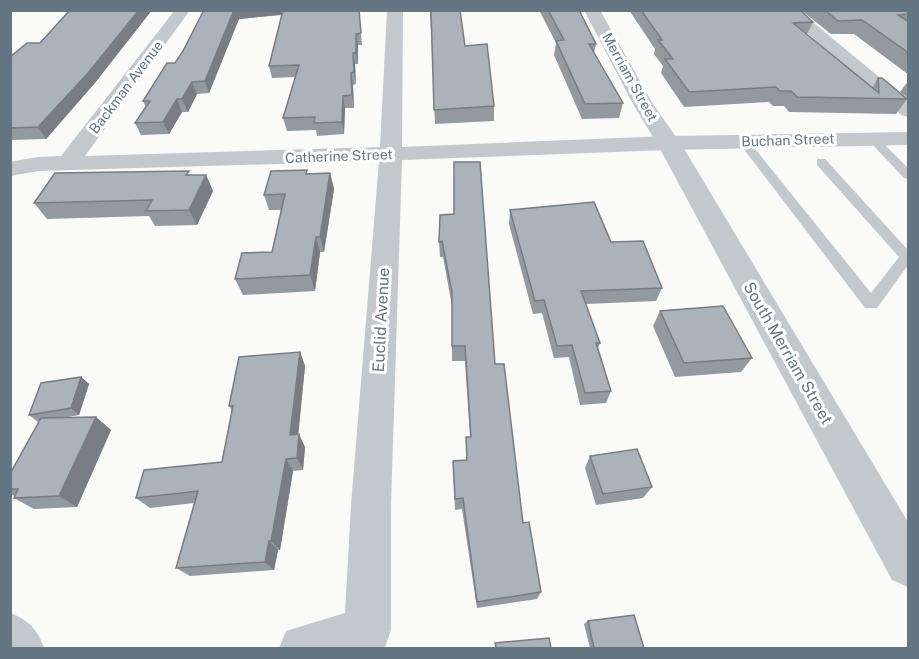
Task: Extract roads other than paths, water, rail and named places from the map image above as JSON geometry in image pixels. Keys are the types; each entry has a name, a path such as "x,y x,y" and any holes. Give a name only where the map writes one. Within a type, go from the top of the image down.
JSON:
{"street":[{"name":"Backman Avenue","path":"68,164 183,10"},
{"name":"Euclid Avenue","path":"303,648 368,630 371,504 391,154 395,10"},
{"name":"Merriam Street","path":"592,10 643,104 668,143"},
{"path":"788,10 909,111"},
{"name":"Buchan Street","path":"668,143 909,139"},
{"name":"Catherine Street","path":"10,169 39,164 668,143"},
{"name":"South Merriam Street","path":"668,143 907,561"},
{"path":"10,636 20,648"}],"lane":[{"path":"873,139 909,175"},
{"path":"744,142 871,304 908,256 820,162"}]}
